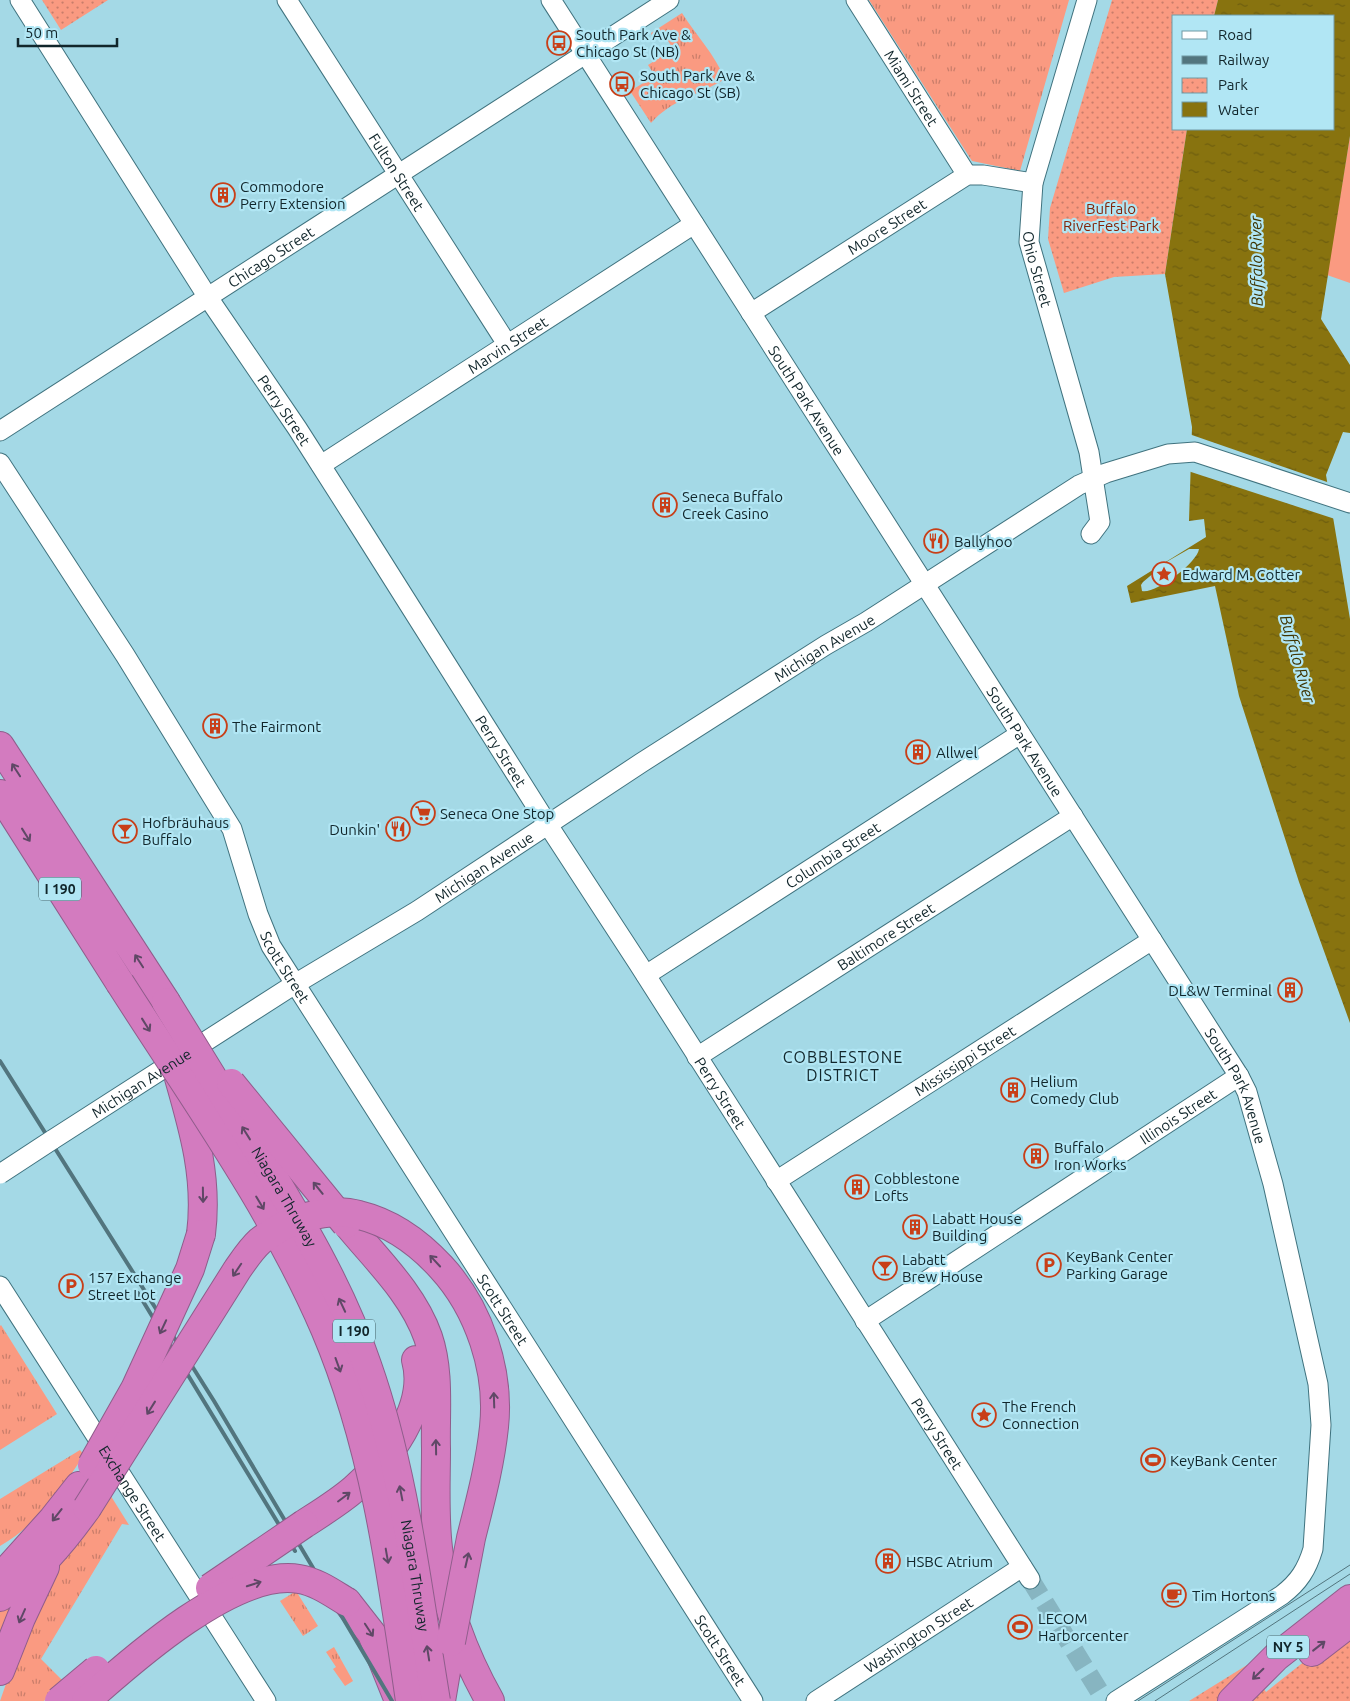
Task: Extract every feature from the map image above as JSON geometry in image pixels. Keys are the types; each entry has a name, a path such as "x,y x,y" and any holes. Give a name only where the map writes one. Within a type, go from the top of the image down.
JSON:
{"highway":[{"name":"Niagara Thruway","path":"0,746 166,1002 304,1228 352,1326 367,1364 388,1432 402,1496 436,1701"},
{"name":"Niagara Thruway","path":"0,794 262,1207 296,1268 325,1330 349,1395 364,1445 378,1508 410,1701"},
{"path":"166,1002 408,1300 427,1336 435,1378 438,1548 441,1571 457,1627 484,1691"},
{"path":"83,1497 110,1437 136,1389 190,1269 200,1234 204,1210 200,1157 177,1074"},
{"path":"0,1597 29,1576 42,1549 83,1497 237,1270 260,1242 286,1225 315,1215 339,1212 357,1214 378,1221 403,1233 426,1252 451,1278 476,1320 486,1348 494,1398 494,1426 462,1578 441,1701"},
{"path":"59,1701 148,1631 343,1498 371,1473 403,1430 415,1402 418,1385 418,1365 400,1313 386,1285 349,1226"},
{"path":"0,1557 42,1549"},
{"path":"0,1578 42,1549"},
{"path":"0,1671 21,1618 42,1549"},
{"path":"86,1701 128,1664 188,1620 228,1595 253,1583 276,1579 299,1579 323,1587 347,1602 372,1634 399,1701"},
{"name":"NY 5","path":"1232,1701 1276,1657 1350,1599"},
{"name":"NY 5","path":"1257,1701 1312,1651 1350,1623"}],"street":[{"name":"Perry Street","path":"20,0 208,296 321,465 548,825 646,975 864,1321 1026,1573"},
{"name":"Fulton Street","path":"287,0 506,344"},
{"name":"South Park Avenue","path":"551,0 1239,1076 1247,1092 1273,1184 1318,1384 1321,1425 1313,1548 1308,1566 1298,1581 1286,1592 1118,1698"},
{"name":"Chicago Street","path":"0,431 669,0"},
{"name":"Miami Street","path":"856,0 967,174"},
{"name":"Ohio Street","path":"1086,0 1033,183 1029,242 1089,452 1100,522 1091,534"},
{"path":"967,174 1033,183"},
{"name":"Moore Street","path":"751,313 967,174"},
{"name":"Marvin Street","path":"321,465 694,224"},
{"name":"Michigan Avenue","path":"0,1174 295,984 417,911 756,689 1040,509 1093,478 1168,454 1195,452 1350,503"},
{"name":"Scott Street","path":"0,463 125,655 232,830 258,914 271,946 753,1701"},
{"name":"Columbia Street","path":"646,975 1020,734"},
{"name":"Baltimore Street","path":"697,1057 1073,816"},
{"name":"Mississippi Street","path":"776,1181 1152,940"},
{"name":"Illinois Street","path":"864,1321 1239,1076"},
{"name":"Exchange Street","path":"0,1286 266,1701"},
{"name":"Washington Street","path":"816,1701 1026,1573"}],"green space":[{"path":"42,0 108,0 61,30"},
{"path":"869,0 1069,0 1020,171 972,161"},
{"name":"Buffalo RiverFest Park","path":"1112,0 1218,0 1214,15 1172,15 1172,130 1187,130 1165,274 1114,277 1064,293 1048,239 1050,208"},
{"path":"682,13 711,53 725,79 677,103 651,123 630,91 655,76 648,65 673,49 662,31 652,36 651,33"},
{"path":"1350,136 1350,283 1327,275"},
{"path":"0,1326 57,1414 0,1450"},
{"path":"80,1450 84,1455 47,1506 26,1528 0,1546 0,1499"},
{"path":"109,1493 129,1525 122,1524 41,1659 63,1681 44,1701 0,1701 31,1612 53,1566"},
{"path":"296,1591 318,1626 303,1636 280,1601"},
{"path":"6,1604 12,1610 0,1642 0,1609"},
{"path":"1350,1625 1350,1701 1189,1701 1247,1665 1266,1692"},
{"path":"334,1647 353,1681 345,1686 333,1669 336,1667 326,1652"}],"water":[{"name":"Buffalo River","path":"1218,0 1350,0 1350,136 1321,319 1350,365 1350,433 1343,432 1326,475 1350,619 1350,1023 1299,882 1239,696 1215,586 1131,603 1127,586 1206,537 1204,519 1189,521 1192,427 1165,274 1187,130 1335,130 1335,15 1214,15","holes":["1189,549 1199,549 1197,555 1184,569 1166,583 1157,588 1142,591 1141,585 1143,582 1168,561"]}],"pier":[{"path":"1189,434 1330,483 1335,519 1188,471"}],"tunnel":[{"path":"1030,1579 1101,1694"}],"tram line":[{"path":"1138,1701 1350,1565"},
{"path":"1155,1701 1350,1574"}],"railway":[{"path":"0,1061 214,1401 392,1701"},
{"path":"138,1293 295,1551"}],"place":[{"name":"South Park Ave & Chicago St (NB)","path":"559,43"},
{"name":"South Park Ave & Chicago St (SB)","path":"622,84"},
{"name":"Commodore Perry Extension","path":"223,195"},
{"name":"Seneca Buffalo Creek Casino","path":"665,505"},
{"name":"Ballyhoo","path":"936,541"},
{"name":"Edward M. Cotter","path":"1164,574"},
{"name":"The Fairmont","path":"215,726"},
{"name":"Allwel","path":"918,752"},
{"name":"Seneca One Stop","path":"423,813"},
{"name":"Dunkin'","path":"398,829"},
{"name":"Hofbräuhaus Buffalo","path":"125,831"},
{"name":"DL&W Terminal","path":"1290,990"},
{"name":"Helium Comedy Club","path":"1013,1090"},
{"name":"Buffalo Iron Works","path":"1036,1156"},
{"name":"Cobblestone Lofts","path":"857,1187"},
{"name":"Labatt House Building","path":"915,1227"},
{"name":"KeyBank Center Parking Garage","path":"1049,1265"},
{"name":"Labatt Brew House","path":"885,1268"},
{"name":"157 Exchange Street Lot","path":"71,1286"},
{"name":"The French Connection","path":"984,1415"},
{"name":"KeyBank Center","path":"1153,1460"},
{"name":"HSBC Atrium","path":"888,1561"},
{"name":"Tim Hortons","path":"1174,1595"},
{"name":"LECOM Harborcenter","path":"1020,1627"}],"district":[{"name":"COBBLESTONE DISTRICT","path":"843,1066"}]}
